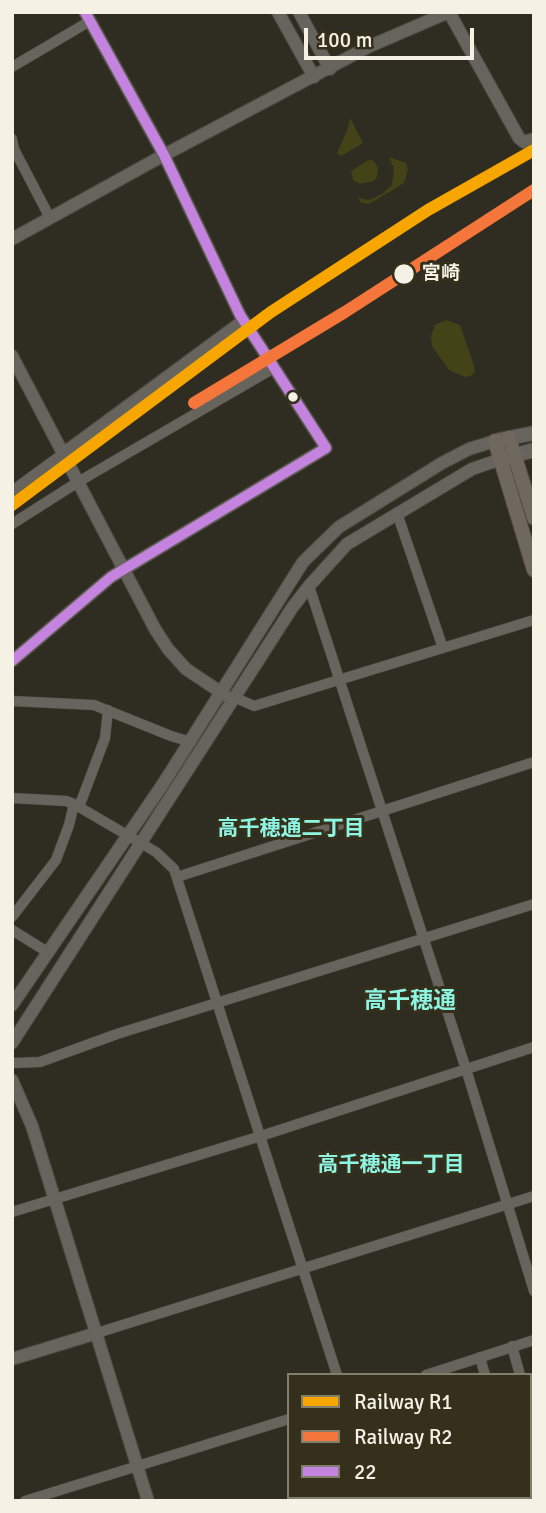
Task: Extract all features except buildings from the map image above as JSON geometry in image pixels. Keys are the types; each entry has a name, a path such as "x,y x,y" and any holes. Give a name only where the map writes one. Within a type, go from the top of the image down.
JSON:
{"main road":[{"path":"534,433 502,439 534,518"},
{"path":"508,457 534,450"},
{"path":"508,457 534,570"}],"street":[{"path":"278,12 314,77"},
{"path":"299,12 330,69"},
{"path":"12,239 163,155 370,46 449,12 519,138 524,142 534,139"},
{"path":"12,67 88,17 163,155 243,320 326,448 123,569 12,661"},
{"path":"12,139 14,149 50,218"},
{"path":"12,491 243,320"},
{"path":"12,356 155,629 168,649 186,668 219,693 254,706 534,620"},
{"path":"12,524 78,482 275,368"},
{"path":"12,1005 191,742 219,693 241,664 303,562 339,527 442,463 469,449 502,439"},
{"path":"12,1043 292,608 309,586 347,544 472,469 508,457"},
{"path":"397,513 443,648"},
{"path":"309,586 466,1069 534,1291"},
{"path":"12,701 86,703 191,742"},
{"path":"12,917 56,860 105,738 108,710"},
{"path":"177,877 534,762"},
{"path":"12,798 66,801 77,806 169,863 177,877 336,1373"},
{"path":"12,1063 40,1062 117,1034 534,904"},
{"path":"12,930 49,953"},
{"path":"12,1212 261,1136 534,1047"},
{"path":"12,1080 32,1126 148,1501"},
{"path":"12,1359 534,1196"},
{"path":"432,1373 534,1339"},
{"path":"512,1346 519,1373"},
{"path":"480,1357 484,1373"},
{"path":"25,1501 287,1420"}],"green space":[{"path":"350,118 362,144 341,156 337,153"},
{"path":"389,157 406,163 408,170 404,183 369,204 361,203 358,197 372,199 392,185 394,169"},
{"path":"373,160 378,168 377,177 373,181 360,184 353,180 351,171"},
{"path":"446,320 460,325 475,371 471,376 466,377 449,370 432,346 431,336 435,325"}],"rail line":[{"name":"R1","path":"12,505 271,312 428,210 534,150"},
{"name":"R2","path":"194,403 345,312 534,190"}],"transit line":[{"name":"22","path":"12,661 111,577 326,448 240,315 164,155 85,12"}],"place":[{"name":"宮崎","path":"404,274"}],"district":[{"name":"高千穂通二丁目","path":"291,829"},
{"name":"高千穂通","path":"410,1002"},
{"name":"高千穂通一丁目","path":"391,1165"}]}
